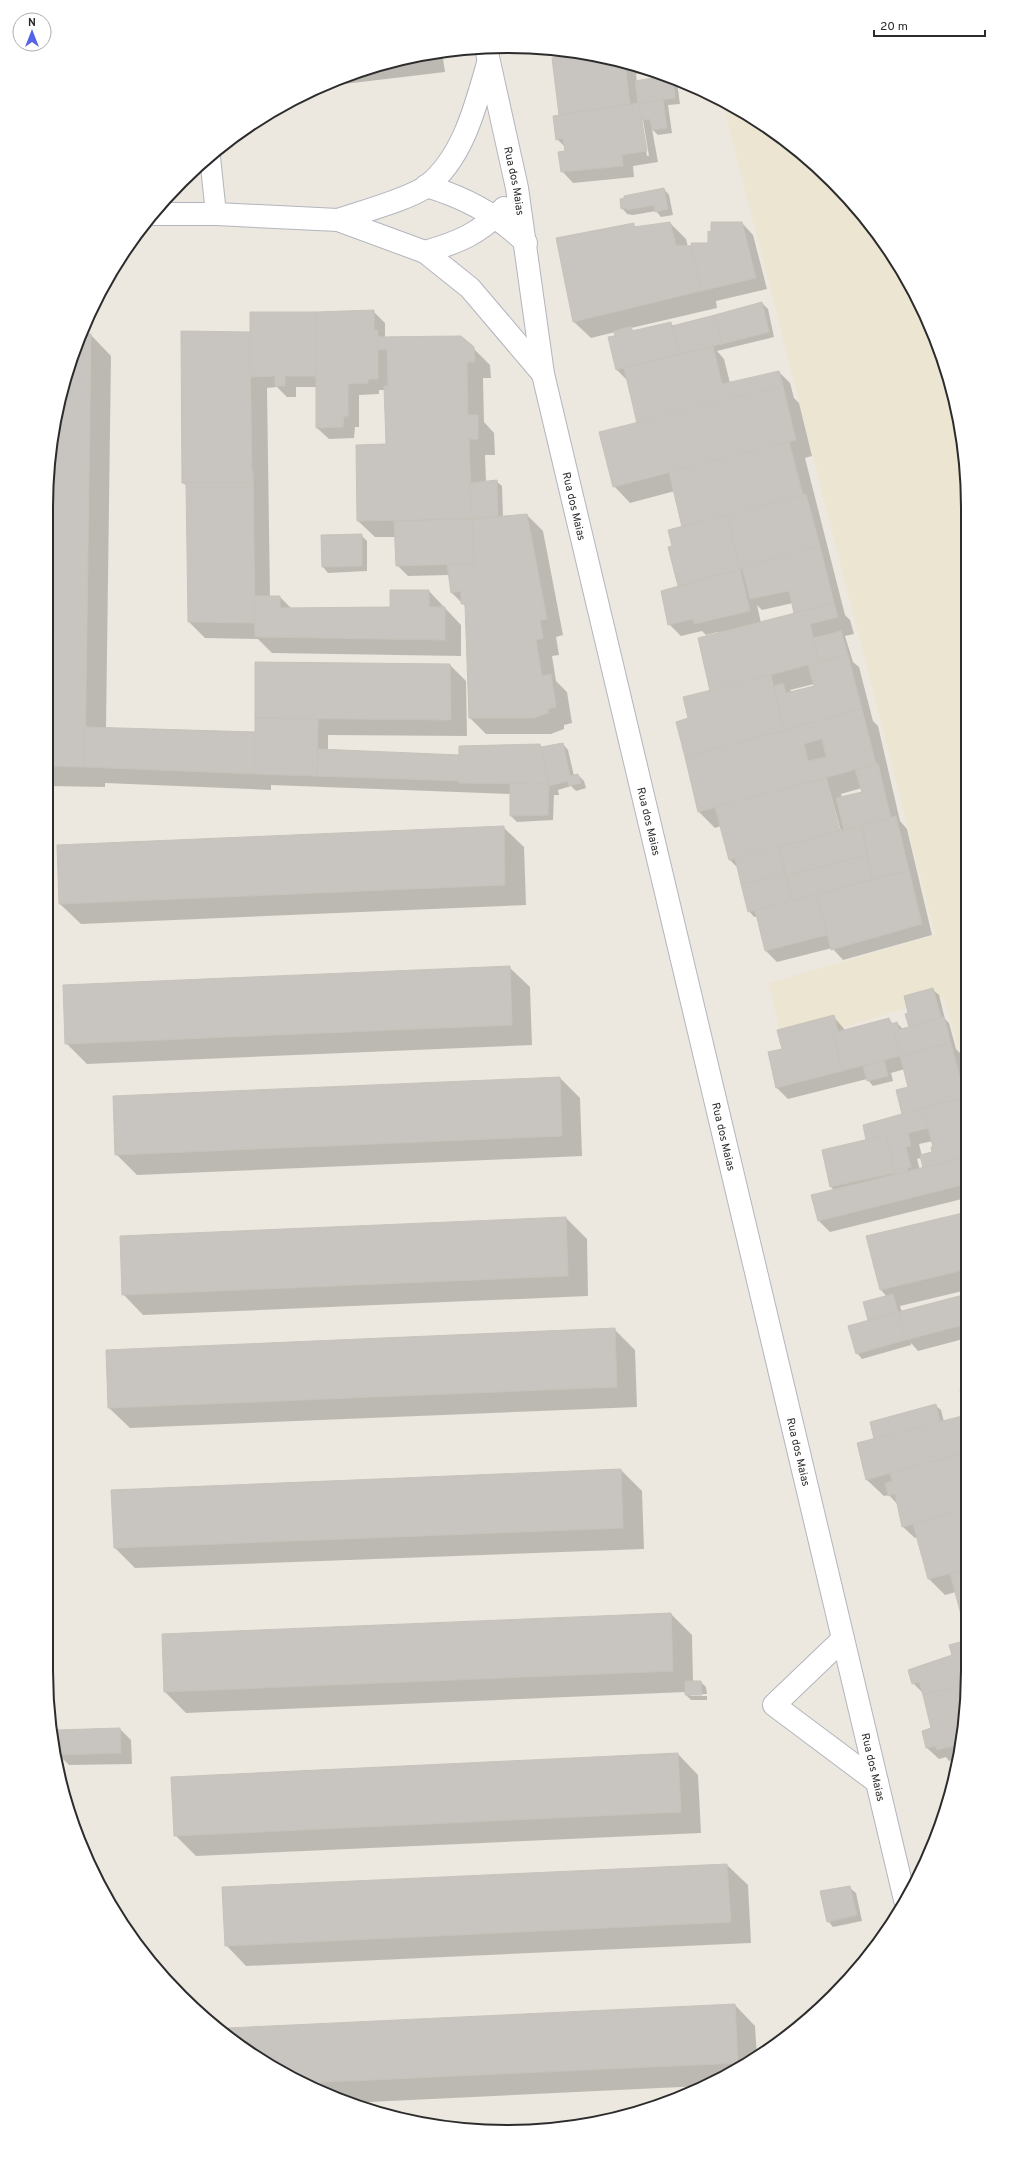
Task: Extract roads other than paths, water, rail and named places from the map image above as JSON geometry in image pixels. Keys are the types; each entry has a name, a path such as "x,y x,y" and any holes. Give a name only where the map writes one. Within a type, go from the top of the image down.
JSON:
{"main road":[{"name":"Rua dos Maias","path":"338,220 403,198 426,186 454,156 474,111 488,54"},
{"name":"Rua dos Maias","path":"488,54 517,188 526,243 543,374 903,1892"},
{"path":"426,186 445,191 473,204 509,226 526,243"},
{"path":"425,252 456,243 480,230 508,204 517,188"},
{"path":"161,214 216,214 338,220"},
{"name":"Rua dos Maias","path":"338,220 425,252 470,288 543,374"},
{"path":"843,1639 774,1705 877,1782"}],"lane":[{"path":"211,164 216,214"}]}
